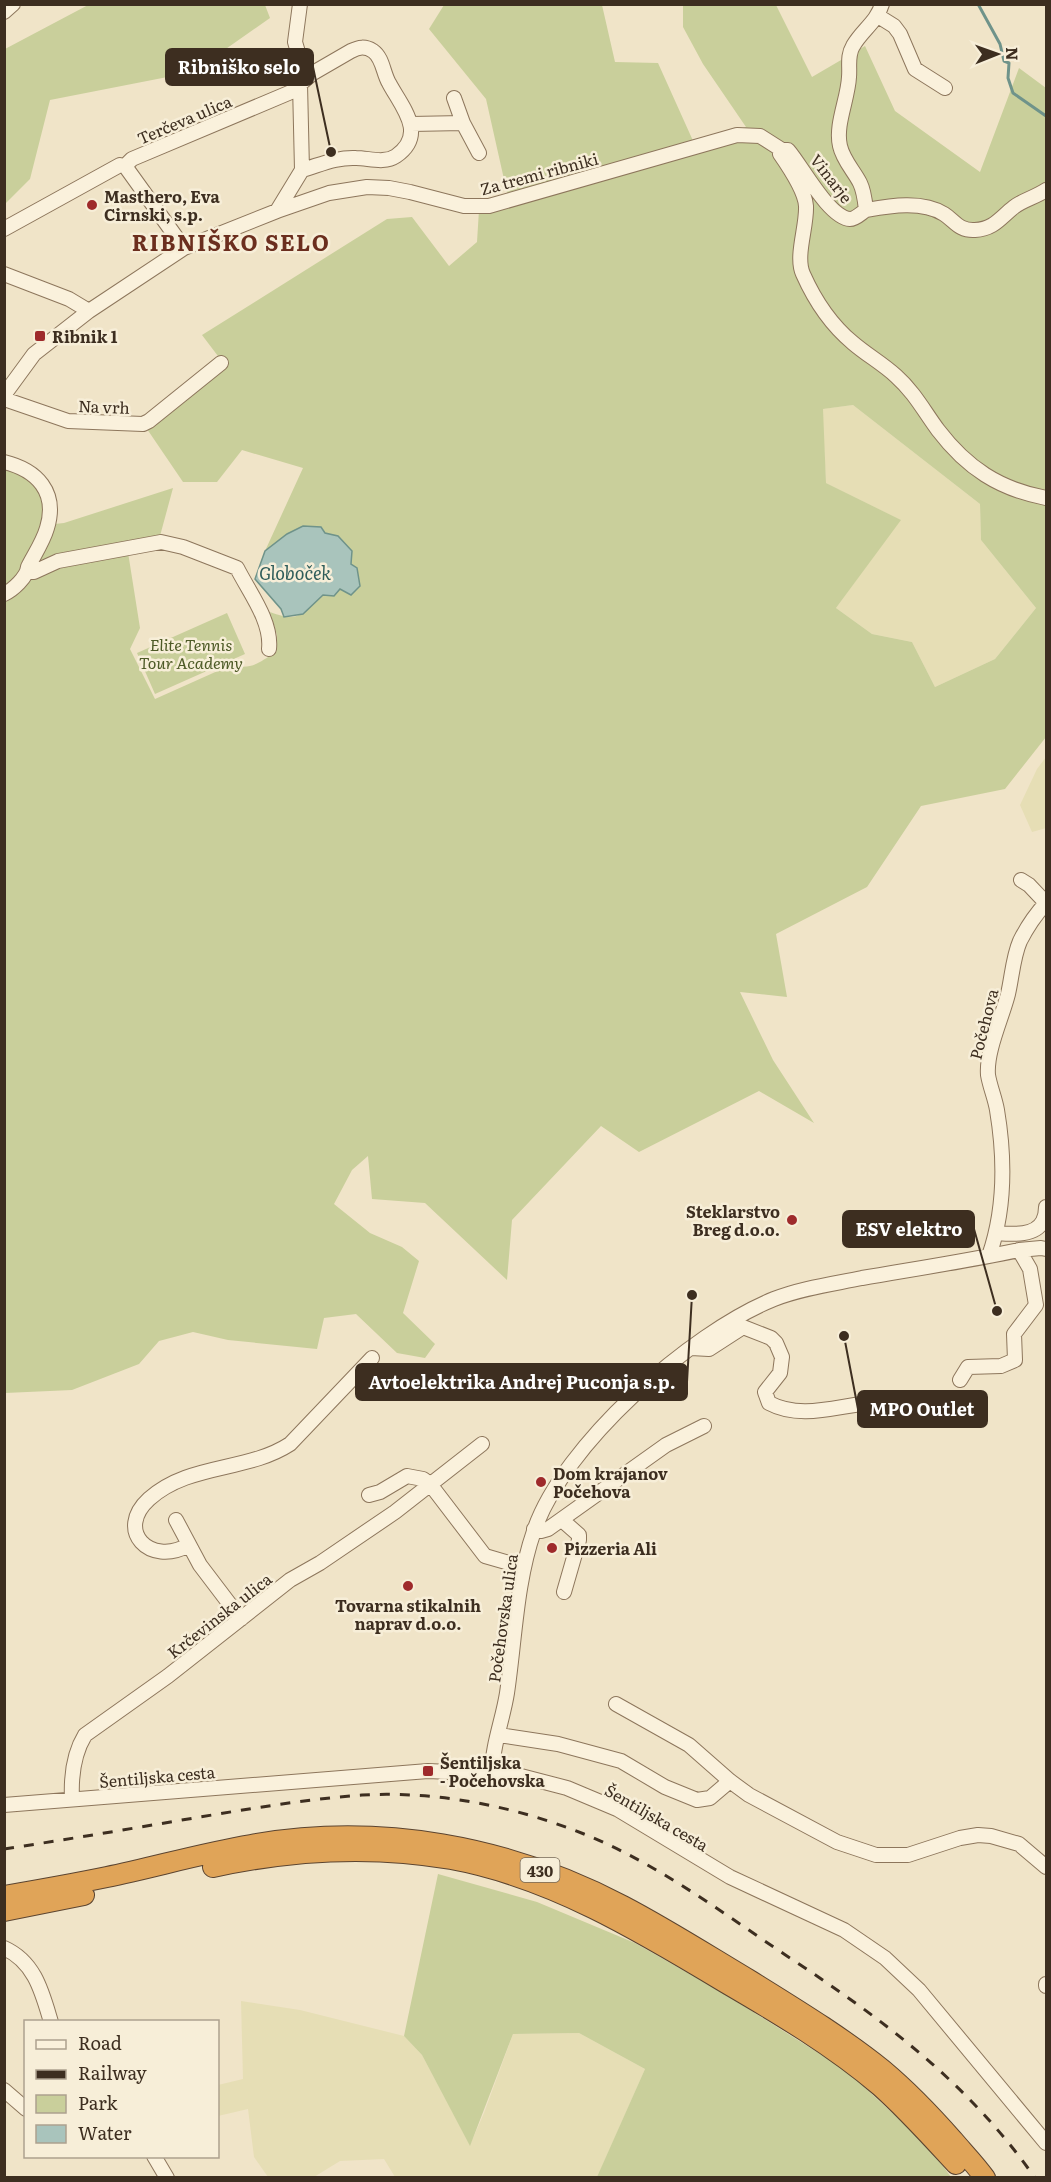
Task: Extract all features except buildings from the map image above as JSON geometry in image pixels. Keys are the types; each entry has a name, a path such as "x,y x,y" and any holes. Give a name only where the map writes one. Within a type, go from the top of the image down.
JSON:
{"highway":[{"name":"430","path":"4,1896 107,1877 253,1844 303,1839 358,1836 401,1838 452,1845 507,1859 560,1877 623,1906 706,1954 838,2037 884,2071 924,2108 985,2178"},
{"name":"430","path":"4,1911 230,1863 321,1851 363,1850 408,1853 452,1859 499,1871 541,1885 635,1930 764,2005 831,2049 878,2085 914,2117 968,2178"}],"street":[{"path":"4,12 13,4"},
{"path":"300,4 295,42 308,71"},
{"name":"Vinarje","path":"945,88 915,69 900,33 880,10 849,54 848,92 841,124 840,146 849,167 860,183 865,197 866,210 856,218 849,219 841,216 827,204 788,150 782,150 780,154 792,172 806,203 800,260 801,272 826,318 911,390 940,432 975,469 1005,487 1047,498"},
{"path":"277,211 302,170 300,84 308,71 358,48 369,49 379,57 384,73 411,124 412,131 407,145 396,156 385,159 341,158 302,170"},
{"name":"Terčeva ulica","path":"125,166 132,159 291,92 300,84"},
{"path":"454,98 478,153"},
{"path":"411,124 463,123"},
{"name":"Za tremi ribniki","path":"4,397 34,354 89,311 184,248 329,193 367,187 400,190 464,206 489,206 737,135 760,136 782,150"},
{"name":"Terčeva ulica","path":"4,229 120,165 125,166 184,248"},
{"path":"866,210 902,205 930,209 943,213 960,228 975,230 995,225 1015,206 1047,190"},
{"path":"4,274 69,299 89,311"},
{"name":"Na vrh","path":"4,397 68,421 142,424 149,421 221,363"},
{"path":"4,462 21,466 32,472 42,484 46,494 49,515 46,530 28,567 28,572 10,591 4,594"},
{"path":"28,572 34,572 58,561 96,556 149,543 161,542 183,547 237,568 267,627 270,638 269,649"},
{"path":"1021,880 1047,903"},
{"name":"Počehova","path":"993,1243 1002,1181 997,1110 988,1075 988,1062 1020,942 1035,917 1047,903"},
{"path":"993,1243 1034,1230 1042,1223 1047,1207"},
{"name":"Počehovska ulica","path":"492,1773 492,1759 507,1692 523,1568 534,1529 546,1503 579,1453 608,1419 691,1348 773,1299 801,1290 993,1243 1019,1250 1047,1249"},
{"path":"960,1380 968,1367 1001,1366 1014,1360 1014,1334 1036,1305 1030,1269 1019,1250"},
{"name":"Počehovska ulica","path":"691,1348 709,1349 743,1327 771,1338 780,1350 783,1365 780,1373 765,1392 769,1403 777,1408 804,1412 875,1401 909,1405"},
{"path":"189,1545 178,1551 165,1552 153,1551 142,1543 136,1529 137,1515 149,1499 196,1473 276,1453 290,1444 372,1358"},
{"path":"534,1529 541,1531 548,1529 666,1445 704,1426"},
{"name":"Krčevinska ulica","path":"72,1799 75,1761 85,1734 168,1676 291,1580 395,1512 482,1444"},
{"path":"369,1495 380,1492 407,1476 423,1479 430,1484 485,1556 523,1568"},
{"path":"176,1520 219,1592 241,1619"},
{"path":"562,1520 579,1535 564,1592"},
{"path":"616,1704 689,1745 748,1795 827,1837 876,1855 908,1855 960,1838 978,1835 991,1836 1019,1844 1047,1867"},
{"path":"499,1735 549,1743 621,1761 665,1787 697,1800 710,1798 730,1781"},
{"name":"Šentiljska cesta","path":"4,1804 428,1771 492,1773 540,1780 593,1798 617,1809 722,1872 859,1939 885,1958 919,1990 1047,2143"},
{"path":"4,1948 14,1952 31,1969 43,1991 50,2020"},
{"path":"4,2090 24,2107"},
{"path":"155,2158 167,2178"}],"shaded area":[{"path":"853,405 980,504 981,540 1036,608 995,659 935,687 912,642 872,634 836,608 900,520 826,483 822,409"},
{"path":"1046,757 1046,828 1032,832 1020,805 1037,769"},
{"path":"241,2001 300,2010 404,2036 422,2055 470,2145 513,2034 579,2033 645,2069 597,2178 395,2177 384,2159 340,2161 314,2177 268,2177 254,2157 248,2109 219,2116 219,2085 243,2079"}],"green space":[{"path":"90,4 265,5 270,18 193,72 50,100 30,179 5,204 5,49"},
{"path":"444,5 602,5 615,62 658,63 694,143 746,127 703,64 683,27 683,5 776,5 812,77 865,46 895,111 980,172 1019,68 1046,88 1046,737 1005,789 921,806 867,887 776,934 787,997 740,992 773,1060 814,1123 759,1091 639,1152 601,1126 512,1220 507,1280 425,1203 372,1199 368,1156 352,1170 334,1204 370,1233 402,1247 419,1261 403,1313 435,1344 425,1358 397,1353 356,1314 324,1318 317,1349 228,1340 193,1332 159,1341 139,1364 72,1390 5,1393 5,468 27,474 43,496 45,525 64,523 173,488 160,536 127,546 140,628 130,649 155,699 231,665 250,666 276,652 277,635 270,612 289,617 295,616 326,594 340,589 351,595 360,587 357,568 287,534 265,551 303,468 242,450 217,482 183,482 147,429 224,364 202,335 387,219 412,217 449,266 477,242 479,210 510,206 486,99 429,29","holes":["853,405 980,504 981,540 1036,608 995,659 935,687 912,642 872,634 836,608 901,520 826,483 823,409"]},
{"name":"Elite Tennis Tour Academy","path":"227,613 245,654 155,694 137,653"},
{"path":"438,1874 537,1902 635,1943 720,1991 847,2071 929,2147 951,2177 597,2177 645,2069 579,2033 513,2034 470,2146 422,2055 404,2036"}],"water":[{"name":"Globoček","path":"303,526 321,527 325,533 338,536 352,551 351,564 357,568 360,586 351,595 340,589 334,596 323,595 303,614 284,617 281,609 255,579 265,551 287,534"}],"waterway":[{"path":"978,4 1000,44 1004,61 1009,63 1008,78 1013,93 1046,116"}],"railway":[{"path":"4,1849 261,1807 362,1795 419,1795 475,1802 557,1824 611,1846 662,1873 855,2002 921,2054 952,2082 1009,2143 1035,2178"}],"place":[{"name":"Ribniško selo","path":"331,152"},
{"name":"Masthero, Eva Cirnski, s.p.","path":"92,205"},
{"name":"Ribnik 1","path":"40,336"},
{"name":"Steklarstvo Breg d.o.o.","path":"792,1220"},
{"name":"Avtoelektrika Andrej Puconja s.p.","path":"692,1295"},
{"name":"ESV elektro","path":"997,1311"},
{"name":"MPO Outlet","path":"844,1336"},
{"name":"Dom krajanov Počehova","path":"541,1482"},
{"name":"Pizzeria Ali","path":"552,1548"},
{"name":"Tovarna stikalnih naprav d.o.o.","path":"408,1586"},
{"name":"Šentiljska - Počehovska","path":"428,1771"}],"district":[{"name":"RIBNIŠKO SELO","path":"231,241"}]}
